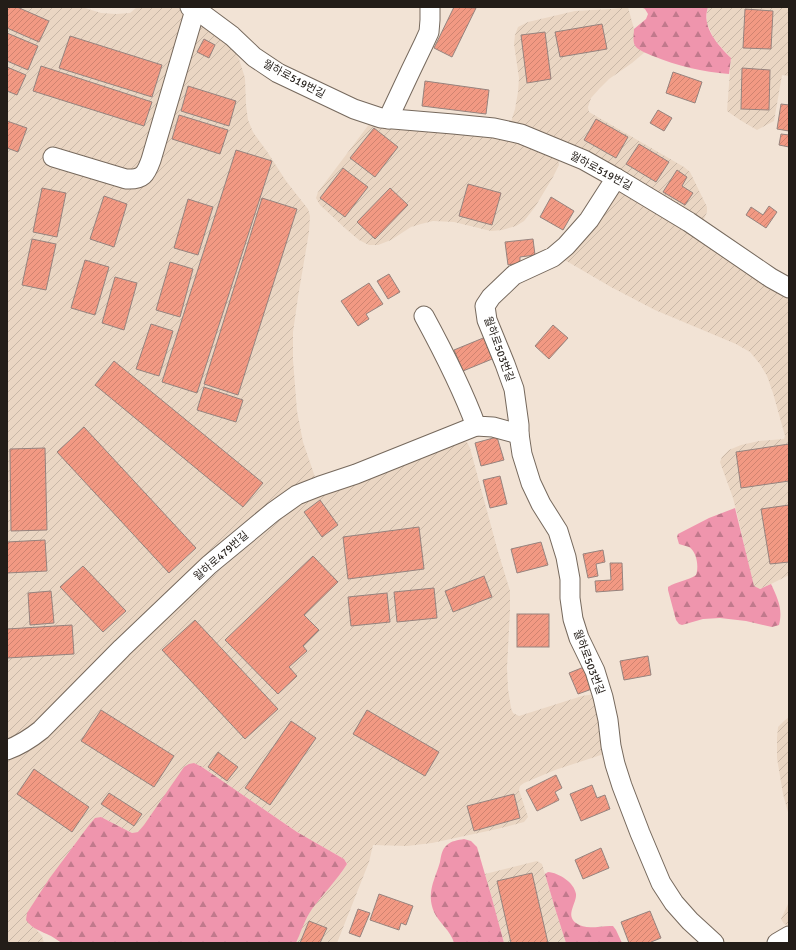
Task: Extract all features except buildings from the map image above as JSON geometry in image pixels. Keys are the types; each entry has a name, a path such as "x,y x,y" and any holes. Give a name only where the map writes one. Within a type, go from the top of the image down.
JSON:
{"street":[{"path":"388,119 429,32 430,7"},
{"path":"53,157 126,178 134,179 141,177 147,172 152,160 193,8"},
{"name":"월하로519번길","path":"193,8 232,36 254,57 278,73 354,109 388,119 494,128 521,134 584,160 689,222 771,278 789,288"},
{"name":"월하로503번길","path":"616,178 589,220 566,246 553,257 514,275 491,297 485,306 487,320 514,389 522,454 531,483 558,531 566,556 570,579 570,598 573,619 579,638 595,671 603,696 615,764 640,833 662,883 674,904 714,943"},
{"path":"424,316 442,348 476,426 493,427 519,434"},
{"name":"월하로479번길","path":"7,750 21,744 41,730 122,648 209,565 273,512 297,495 356,474 476,426"},
{"path":"777,943 789,936"}],"shaded area":[{"path":"7,7 82,7 101,13 116,14 130,13 137,7 177,7 229,42 239,59 245,78 248,120 253,132 286,181 308,209 310,216 309,232 293,332 293,360 297,411 303,442 315,477 292,488 268,504 229,534 27,730 7,743"},
{"path":"628,7 634,29 634,41 636,47 645,52 609,79 600,88 591,98 588,107 589,112 684,167 690,172 707,207 707,212 704,219 699,220 510,125 518,92 519,78 514,44 518,27 528,22 575,11"},
{"path":"708,7 789,7 789,76 782,75 774,121 757,130 727,111 731,58 713,37 707,23"},
{"path":"370,123 476,134 527,143 558,157 559,165 535,207 524,221 516,226 491,231 454,222 433,221 411,227 391,240 378,245 369,245 359,240 346,229 320,205 316,198 318,192"},
{"path":"617,190 696,238 789,298 789,575 759,589 754,586 752,581 733,498 720,462 722,457 729,450 741,445 759,441 784,439 785,436 767,376 760,364 750,352 736,344 655,310 611,287 563,259"},
{"path":"461,442 467,442 470,448 510,591 507,668 508,689 513,713 519,716 582,696 595,694 604,754 555,770 520,786 519,790 528,817 524,822 432,843 407,846 373,845 369,862 337,943 296,943 311,910 347,864 344,859 297,832 202,767 138,832 132,833 101,817 95,819 63,860 29,924 42,936 44,943 7,943 7,758 68,711 186,599 290,511 311,498"},
{"path":"789,717 789,816 783,794 777,758 777,738 778,727"},
{"path":"537,861 542,864 566,943 504,943 485,874"},
{"path":"789,902 789,925 787,925 784,924 781,919"}],"green space":[{"path":"641,7 708,7 706,14 707,22 712,35 731,58 729,74 681,66 662,60 638,48 634,43 634,29 646,19 648,14 645,9"},
{"path":"735,508 754,586 760,589 771,584 778,599 780,609 779,625 772,627 746,621 720,618 703,619 682,625 679,624 676,620 668,587 675,583 690,579 696,575 697,560 692,549 679,544 677,537 678,534 709,518"},
{"path":"194,763 297,832 344,859 347,864 312,909 305,921 296,943 62,943 34,928 28,923 26,920 27,913 49,879 95,818 101,817 132,833 138,832 184,767"},
{"path":"464,839 471,841 477,847 504,943 454,943 434,912 431,892 441,855 445,847 450,843"},
{"path":"548,872 561,876 569,882 575,890 576,898 571,913 573,920 576,923 584,927 613,926 622,943 566,943 545,874"}]}
